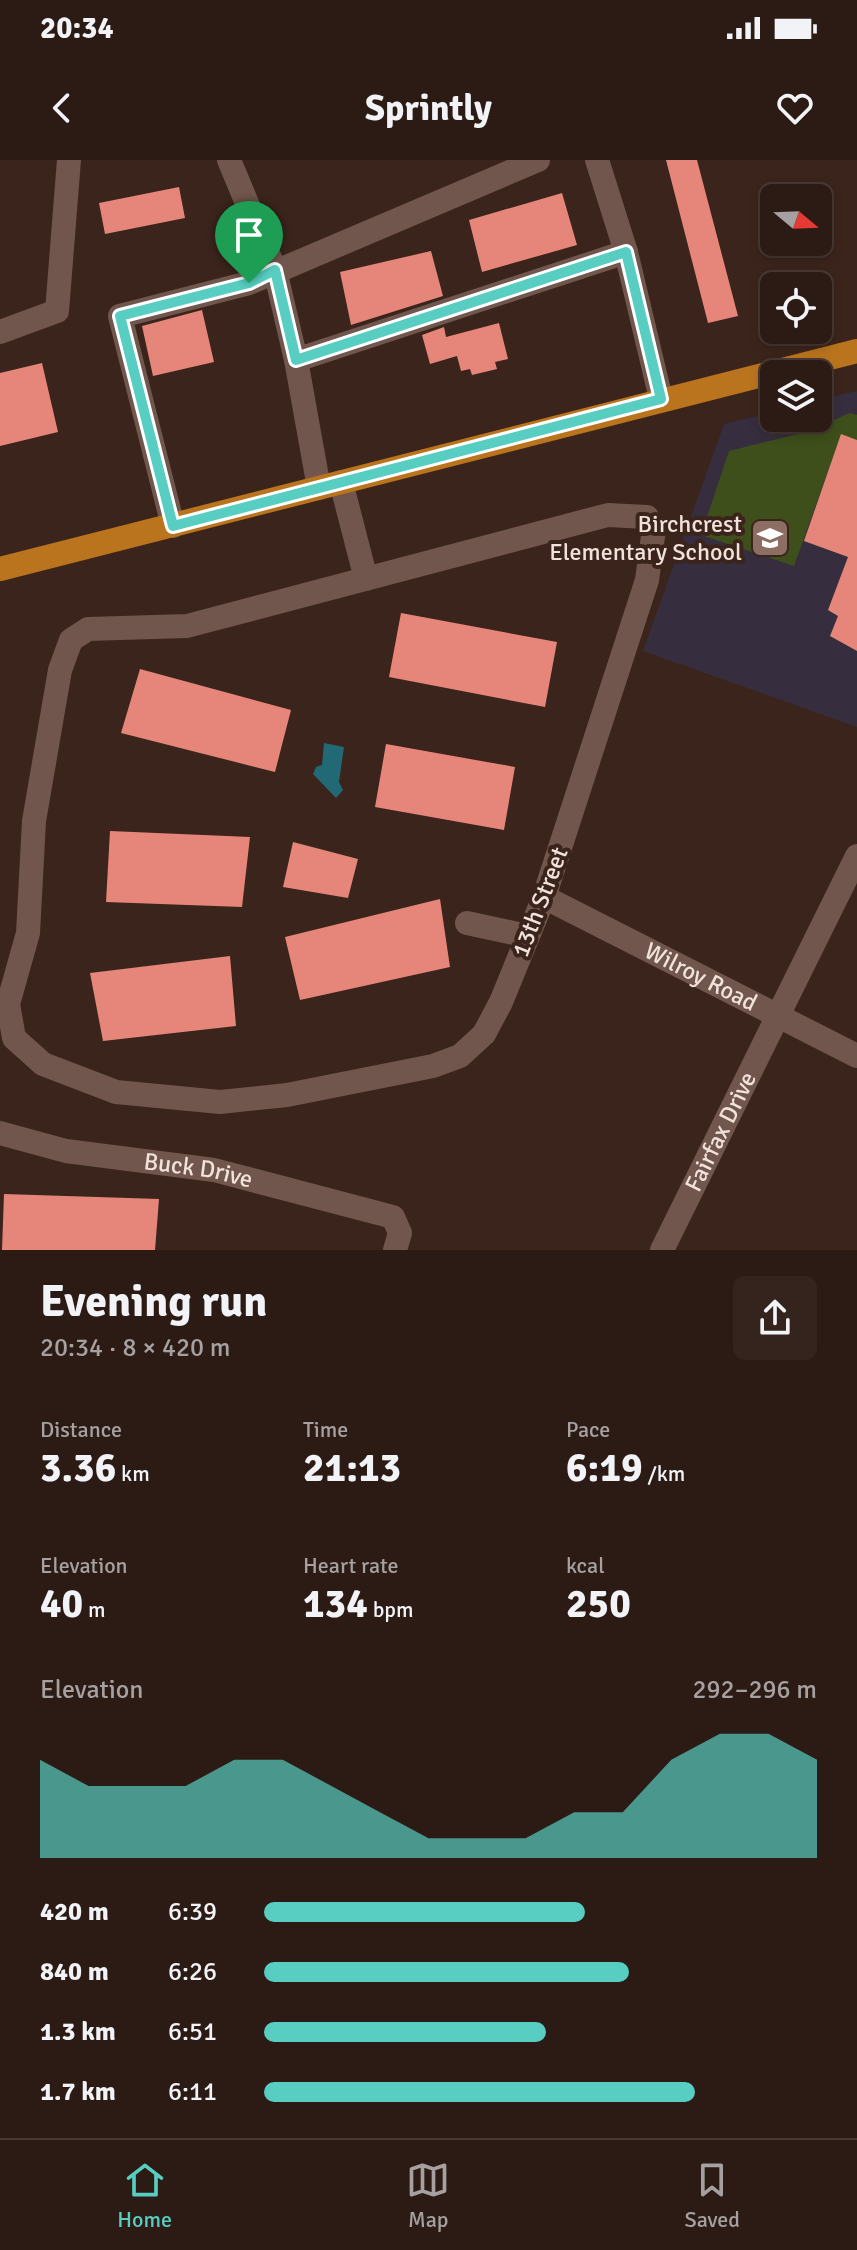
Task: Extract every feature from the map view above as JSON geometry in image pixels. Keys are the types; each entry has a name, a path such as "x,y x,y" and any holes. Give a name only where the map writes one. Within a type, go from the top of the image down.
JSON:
{"main road":[{"path":"0,569 857,351"}],"street":[{"path":"0,332 57,311 69,160"},
{"path":"6,1026 8,1004 28,933 34,821 60,670 71,640 88,629 187,626 366,579 330,485 275,270 229,160"},
{"path":"173,526 120,316 249,283 538,160"},
{"path":"597,160 626,252 661,399"},
{"path":"296,360 626,252"},
{"name":"13th Street","path":"6,1026 14,1038 43,1064 116,1092 220,1102 287,1095 412,1070 460,1056 484,1034 544,897 647,580 654,529 647,517 608,515 366,579"},
{"name":"Fairfax Drive","path":"662,1250 857,856"},
{"name":"Wilroy Road","path":"544,897 857,1056"},
{"path":"467,923 528,936"},
{"name":"Buck Drive","path":"0,1133 66,1151 214,1170 393,1217 400,1233 395,1250"}],"shaded area":[{"name":"Birchcrest Elementary School","path":"857,391 857,727 643,651 724,424 760,415 760,432 832,432 832,397"}],"green space":[{"path":"850,413 857,415 857,440 841,435 794,566 701,535 729,451 806,432 832,432 832,421"}],"water":[{"path":"324,743 344,747 339,782 343,790 336,798 313,774 316,767 322,765"}],"building":[{"path":"666,160 697,160 738,316 708,323"},
{"path":"179,187 185,218 105,234 99,203"},
{"path":"562,193 577,245 482,272 469,220"},
{"path":"431,251 443,296 351,325 340,272"},
{"path":"202,310 214,362 153,376 142,326"},
{"path":"499,323 508,359 495,362 497,369 472,375 470,369 461,371 457,356 430,364 422,335 444,327 446,337"},
{"path":"42,363 58,432 0,446 0,373"},
{"path":"841,434 857,440 857,651 830,636 838,616 828,610 848,557 804,541"},
{"path":"401,613 557,642 545,707 389,677"},
{"path":"140,669 291,710 275,772 121,733"},
{"path":"386,744 515,767 504,830 375,807"},
{"path":"110,831 250,837 242,907 106,902"},
{"path":"293,842 358,859 348,898 283,887"},
{"path":"440,899 450,967 300,1000 285,937"},
{"path":"230,956 236,1026 103,1041 90,973"},
{"path":"4,1194 159,1199 155,1250 2,1250"}],"place":[{"name":"Birchcrest Elementary School","path":"770,538"}],"route":[{"path":"626,252 661,399 173,526 120,316 249,283 275,270 296,360 626,252"}]}
